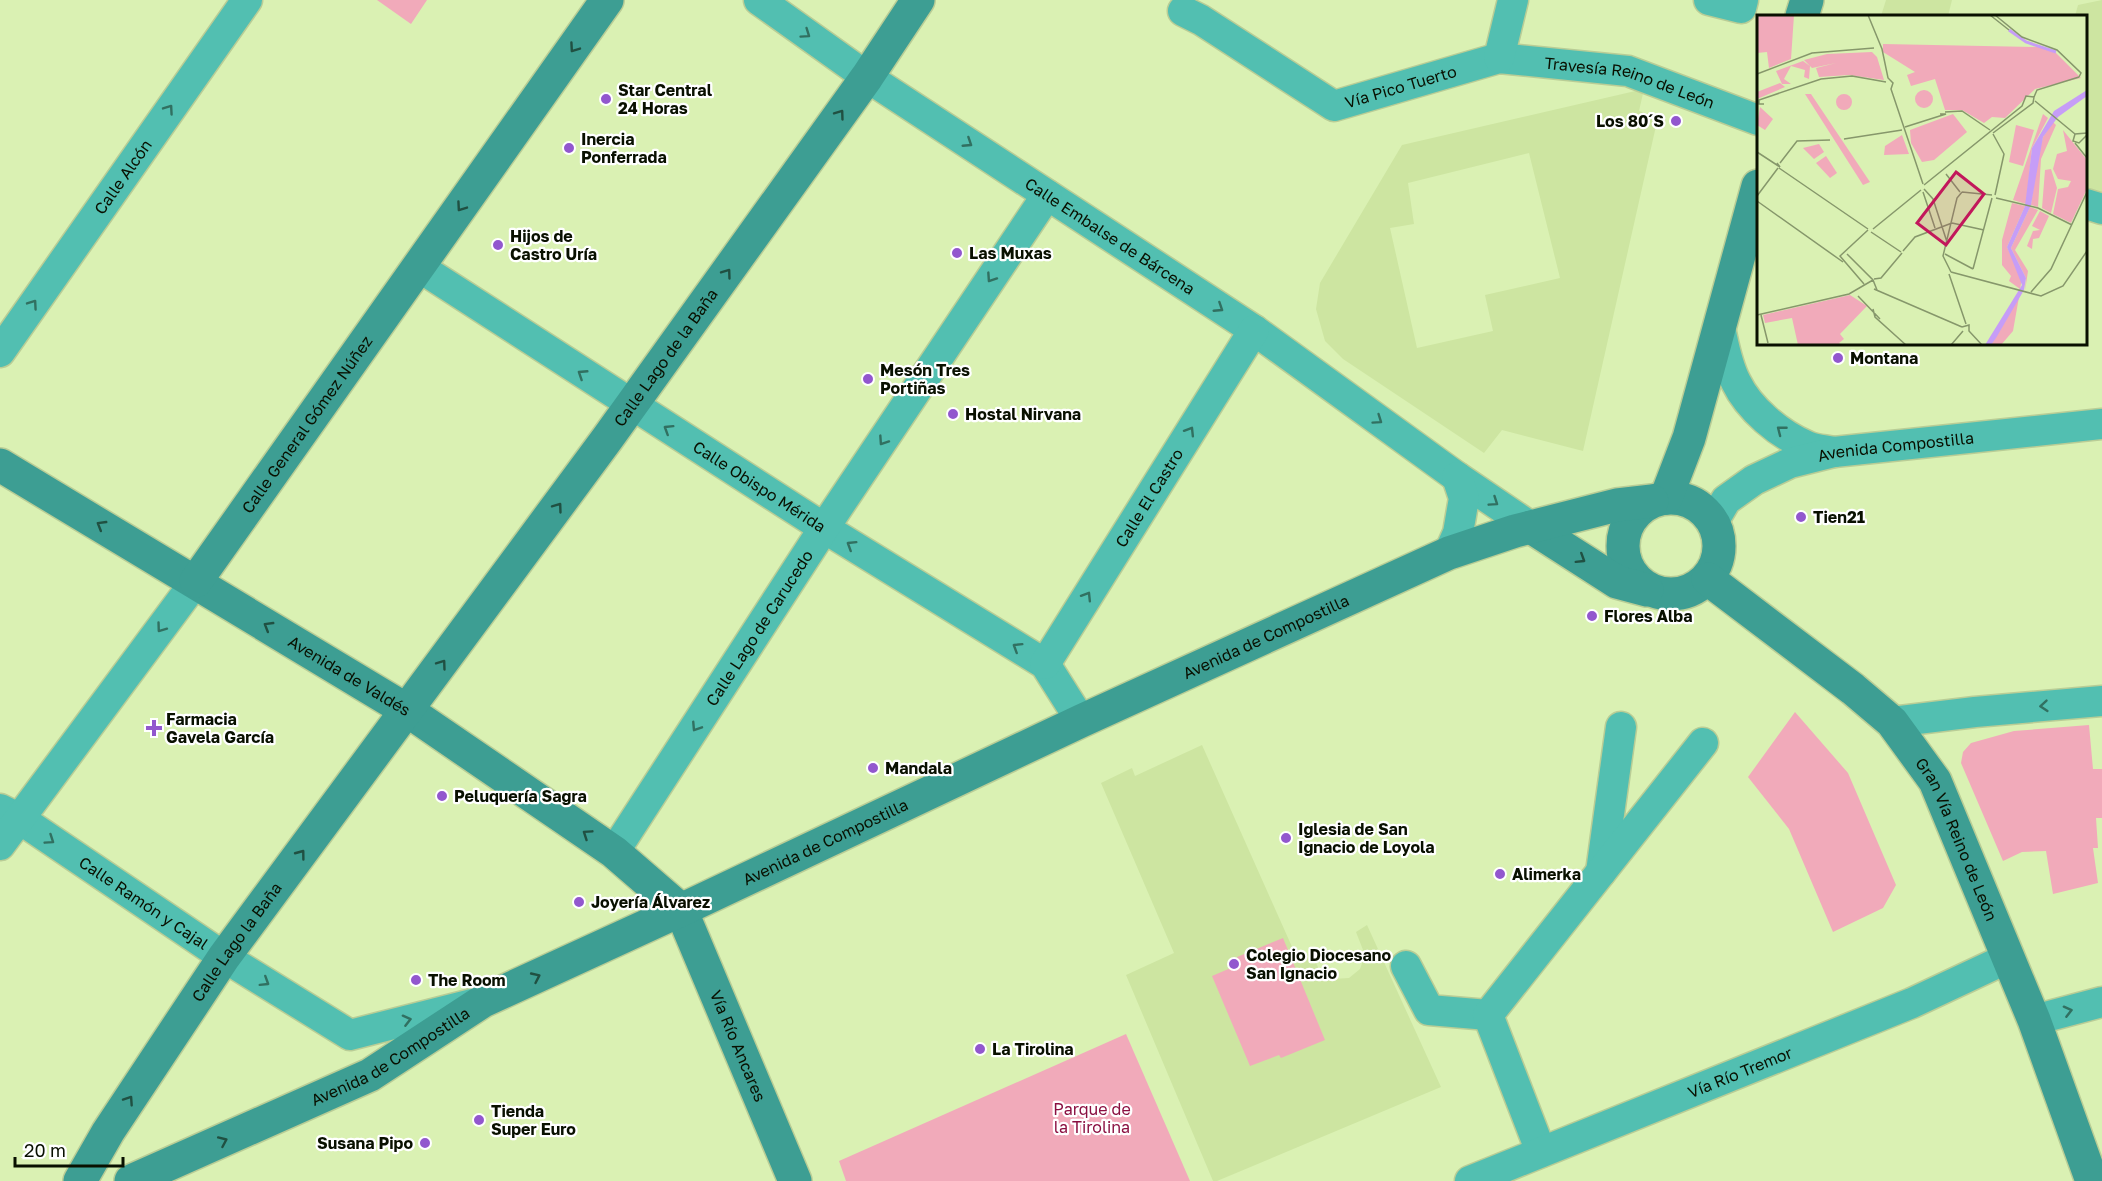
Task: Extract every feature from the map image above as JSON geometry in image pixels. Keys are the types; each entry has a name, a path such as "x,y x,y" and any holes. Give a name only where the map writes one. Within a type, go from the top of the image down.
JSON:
{"street":[{"name":"Calle Alcón","path":"0,351 247,0"},
{"name":"Calle General Gómez Núñez","path":"0,845 10,814 196,581 608,0"},
{"name":"Calle Embalse de Bárcena","path":"759,0 867,77 1254,330 1457,477 1531,527"},
{"name":"Calle Lago de la Baña","path":"408,711 867,77 918,0"},
{"path":"1499,58 1513,0"},
{"path":"1709,0 1741,8 1743,0"},
{"path":"1802,15 1807,0"},
{"name":"Vía Pico Tuerto","path":"1184,11 1334,106 1499,58"},
{"name":"Travesía Reino de León","path":"1499,58 1628,71 1757,120"},
{"path":"1669,499 1698,438 1720,328 1757,190"},
{"name":"Calle Lago de Carucedo","path":"614,852 824,528 1047,195"},
{"path":"2087,205 2102,209"},
{"name":"Calle Obispo Mérida","path":"419,267 824,528 1045,664 1081,721"},
{"path":"1720,328 1727,359 1736,382 1752,405 1783,434 1809,447 1834,452"},
{"name":"Calle El Castro","path":"1045,664 1254,330"},
{"name":"Avenida Compostilla","path":"1713,522 1726,500 1754,480 1790,463 1834,452 2102,424"},
{"name":"Avenida de Valdés","path":"0,465 196,581 408,711 614,852 681,910"},
{"path":"1449,553 1458,533 1464,498 1457,477"},
{"path":"1531,527 1617,582 1653,591 1669,595 1683,594 1696,589 1708,579 1716,564 1719,537 1713,522 1704,510 1669,499 1639,511 1627,524 1623,541 1625,562 1636,580 1653,591"},
{"name":"Avenida de Compostilla","path":"131,1181 370,1075 483,1001 1081,721 1449,553 1531,527 1617,505 1669,499"},
{"name":"Gran Vía Reino de León","path":"1708,579 1853,689 1892,722 1935,781 2034,1020 2092,1181"},
{"path":"1892,722 2102,700"},
{"name":"Calle Lago la Baña","path":"80,1181 108,1132 224,957 408,711"},
{"path":"1600,872 1621,727"},
{"path":"1488,1015 1703,743"},
{"name":"Calle Ramón y Cajal","path":"10,814 224,957 350,1035 483,1001"},
{"name":"Vía Río Ancares","path":"681,910 795,1181"},
{"name":"Vía Río Tremor","path":"1470,1181 1912,1003 2008,958"},
{"path":"1406,966 1429,1010 1488,1015"},
{"path":"2034,1020 2102,1002"},
{"path":"1488,1015 1541,1152"}],"shaded area":[{"path":"1886,0 1952,0 1948,15 1881,15"},
{"path":"2102,0 2102,200 2087,196 2087,15 2075,15 2078,5"},
{"path":"1644,89 1639,111 1658,117 1583,451 1502,430 1484,453 1343,359 1325,341 1316,309 1320,283 1402,145","holes":["1529,153 1560,278 1485,295 1493,331 1417,348 1390,228 1414,224 1408,183"]},
{"name":"Colegio Diocesano San Ignacio","path":"1202,745 1297,958 1311,953 1321,973 1333,979 1349,978 1360,969 1365,955 1356,932 1367,925 1441,1087 1217,1181 1213,1181 1126,975 1174,953 1101,783 1132,768 1135,776"}],"green space":[{"path":"377,0 427,0 411,24"},
{"path":"1795,712 1848,773 1896,885 1883,908 1833,932 1789,829 1748,777"},
{"path":"2089,725 2093,769 2102,769 2102,818 2096,818 2098,848 2093,848 2098,883 2053,894 2046,851 2022,852 2003,861 1961,763 1963,752 1971,743 2014,731"},
{"path":"1283,938 1325,1040 1281,1058 1279,1055 1250,1066 1212,976 1240,964 1237,957"},
{"name":"Parque de la Tirolina","path":"1126,1034 1190,1181 846,1181 839,1161"}],"place":[{"name":"Star Central 24 Horas","path":"606,99"},
{"name":"Los 80´S","path":"1676,121"},
{"name":"Inercia Ponferrada","path":"569,148"},
{"name":"Hijos de Castro Uría","path":"498,245"},
{"name":"Las Muxas","path":"957,253"},
{"name":"Montana","path":"1838,358"},
{"name":"Mesón Tres Portiñas","path":"868,379"},
{"name":"Hostal Nirvana","path":"953,414"},
{"name":"Tien21","path":"1801,517"},
{"name":"Flores Alba","path":"1592,616"},
{"name":"Farmacia Gavela García","path":"154,728"},
{"name":"Mandala","path":"873,768"},
{"name":"Peluquería Sagra","path":"442,796"},
{"name":"Iglesia de San Ignacio de Loyola","path":"1286,838"},
{"name":"Alimerka","path":"1500,874"},
{"name":"Joyería Álvarez","path":"579,902"},
{"name":"Colegio Diocesano San Ignacio","path":"1234,964"},
{"name":"The Room","path":"416,980"},
{"name":"La Tirolina","path":"980,1049"},
{"name":"Tienda Super Euro","path":"479,1120"},
{"name":"Susana Pipo","path":"425,1143"}]}
